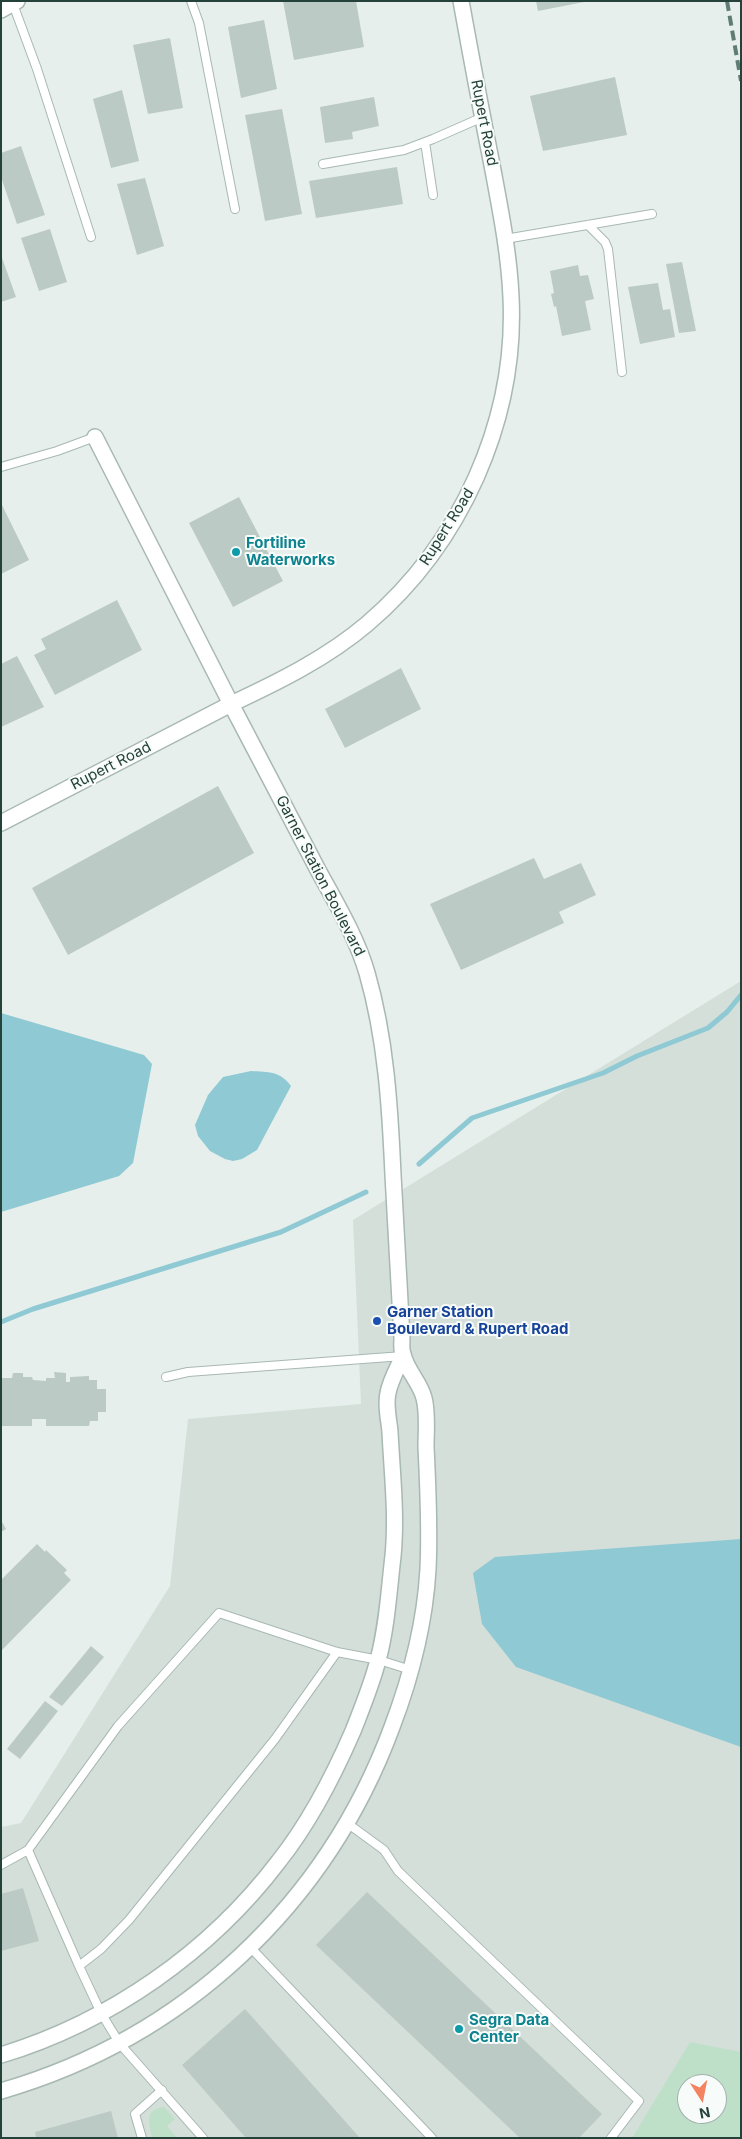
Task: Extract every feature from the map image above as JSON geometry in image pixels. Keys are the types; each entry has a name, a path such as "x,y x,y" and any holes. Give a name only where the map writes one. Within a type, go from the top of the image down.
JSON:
{"street":[{"name":"Rupert Road","path":"1,823 334,649 366,625 405,587 429,559 460,511 490,444 505,386 510,350 511,297 505,239 461,1"},
{"name":"Garner Station Boulevard","path":"1,2090 27,2083 96,2056 120,2044 201,1990 250,1947 288,1908 326,1858 347,1823 382,1754 405,1693 411,1670 428,1573 429,1524 424,1397 403,1356 390,1113 381,1031 366,969 342,915 231,704 96,437"},
{"name":"Garner Station Boulevard","path":"1,2055 28,2047 58,2034 101,2013 155,1981 199,1945 241,1906 279,1862 310,1816 338,1766 361,1712 379,1660 395,1538 388,1393 403,1356"}],"lane":[{"path":"191,1 199,23 235,209"},
{"path":"10,5 37,69 92,237"},
{"path":"323,164 404,150 483,117"},
{"path":"425,142 433,195"},
{"path":"505,239 652,214"},
{"path":"588,225 605,242 608,249 622,372"},
{"path":"1,467 43,456 96,437"},
{"path":"166,1377 188,1372 403,1356"},
{"path":"1,1865 28,1850 118,1726 218,1613 337,1652 379,1660 411,1670"},
{"path":"79,1966 101,1950 129,1920 275,1739 337,1652"},
{"path":"347,1823 384,1850 398,1871 639,2101 611,2138"},
{"path":"28,1850 101,2013 120,2044 203,2138"},
{"path":"250,1947 432,2138"},
{"path":"142,2138 135,2114 162,2090"}],"shaded area":[{"path":"741,981 741,2138 1,2138 1,1827 21,1823 170,1586 188,1419 361,1404 353,1220"}],"green space":[{"path":"690,2042 741,2052 741,2138 632,2138"},
{"path":"164,2107 175,2119 167,2126 177,2138 152,2137 149,2117 153,2110"}],"water":[{"path":"1,1013 144,1055 152,1064 133,1163 119,1176 1,1212"},
{"path":"251,1071 269,1072 278,1075 283,1077 291,1086 257,1150 242,1159 233,1161 210,1151 198,1136 195,1125 208,1095 223,1077"},
{"path":"741,1539 741,1747 516,1667 482,1624 473,1573 495,1557"}],"building":[{"path":"283,1 356,1 364,47 294,60"},
{"path":"536,1 584,1 584,2 538,11"},
{"path":"264,20 277,89 241,98 228,27"},
{"path":"170,38 183,108 148,114 133,45"},
{"path":"615,77 627,135 543,151 530,96"},
{"path":"122,90 139,161 111,168 93,99"},
{"path":"374,97 379,126 352,132 353,139 325,143 320,107"},
{"path":"282,109 302,214 265,221 245,115"},
{"path":"21,146 45,215 17,224 1,177 1,153"},
{"path":"397,167 403,204 316,218 309,181"},
{"path":"145,178 164,246 137,255 117,184"},
{"path":"50,229 67,282 39,291 21,238"},
{"path":"1,255 16,297 1,302"},
{"path":"682,262 696,331 679,333 666,264"},
{"path":"578,265 580,276 588,275 594,299 585,301 591,330 562,336 556,306 554,307 551,294 554,293 550,271"},
{"path":"658,283 663,310 670,309 675,337 640,344 628,287"},
{"name":"Fortiline Waterworks","path":"239,497 283,581 233,607 189,523"},
{"path":"1,503 29,560 1,574"},
{"path":"117,600 142,650 55,695 34,655 46,649 41,639"},
{"path":"17,656 44,707 1,727 1,664"},
{"path":"401,668 421,709 345,748 325,709"},
{"path":"218,786 254,853 68,955 32,888"},
{"path":"534,858 544,879 581,863 596,895 559,912 564,923 461,970 430,904"},
{"path":"54,1372 66,1373 66,1382 70,1382 70,1377 89,1376 89,1380 97,1380 97,1389 106,1389 106,1412 98,1412 98,1421 90,1421 89,1426 46,1426 46,1419 32,1419 32,1426 1,1426 1,1378 12,1378 13,1373 23,1373 23,1377 32,1377 33,1380 46,1381 46,1378 55,1378"},
{"path":"1,1520 6,1529 1,1532"},
{"path":"37,1544 67,1570 64,1573 71,1580 1,1651 1,1580"},
{"path":"91,1646 104,1657 62,1706 49,1697"},
{"path":"45,1701 58,1711 20,1759 7,1749"},
{"path":"23,1888 39,1941 1,1951 1,1894"},
{"name":"Segra Data Center","path":"367,1892 602,2114 579,2138 520,2138 316,1945"},
{"path":"245,2009 360,2138 246,2138 182,2065"},
{"path":"111,2111 118,2138 36,2138 35,2132"}],"waterway":[{"path":"419,1164 472,1118 603,1073 637,1056 708,1028 727,1012 741,995"},
{"path":"1,1322 33,1309 281,1232 366,1192"}],"railway":[{"path":"727,1 741,81"}],"place":[{"name":"Fortiline Waterworks","path":"236,552"},
{"name":"Garner Station Boulevard & Rupert Road","path":"377,1321"},
{"name":"Segra Data Center","path":"459,2029"}]}
